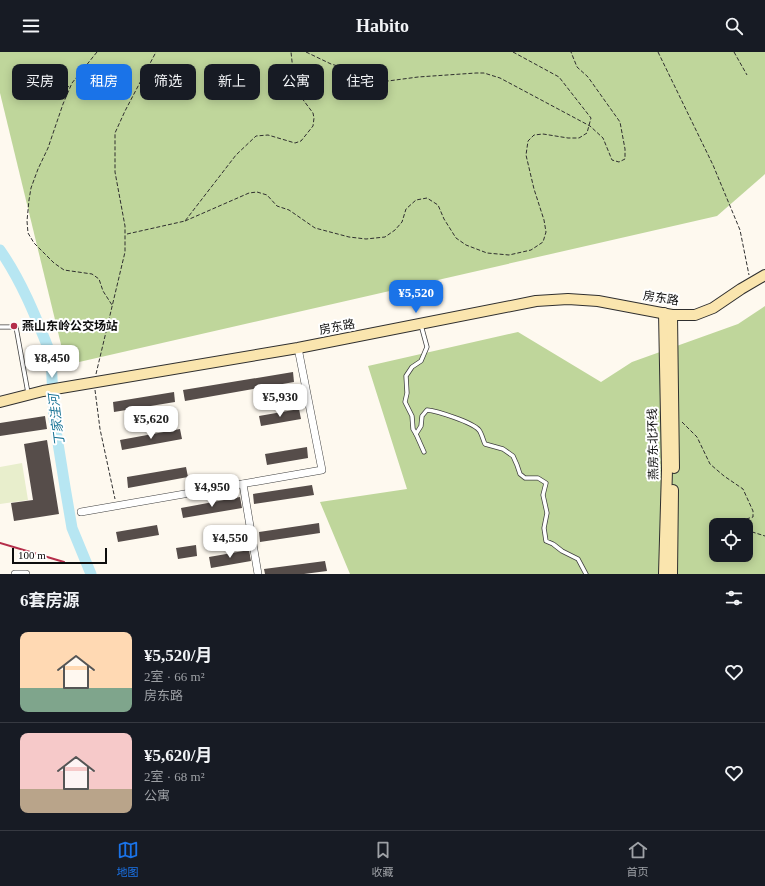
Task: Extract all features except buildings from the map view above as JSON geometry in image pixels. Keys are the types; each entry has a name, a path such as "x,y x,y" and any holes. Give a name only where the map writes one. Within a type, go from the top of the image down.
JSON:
{"main road":[{"name":"房东路","path":"0,402 43,391 298,348 536,302 568,299 598,301 668,314 691,315 703,313 713,308 765,275"},
{"name":"燕房东北环线","path":"668,314 674,413 672,574"},
{"name":"燕房东北环线","path":"664,574 667,470 668,314"}],"street":[{"path":"81,512 322,470 298,348"},
{"path":"243,484 258,574"},
{"path":"15,574 26,574"}],"lane":[{"path":"421,325 427,347 421,361 412,367 406,376 407,393 405,402 412,416 413,429 424,452"},
{"path":"0,327 16,328 28,394"},
{"path":"416,434 421,426 422,416 427,410 454,416 478,429 485,444 503,449 513,456 518,465 520,474 525,478 538,478 546,483 543,495 547,513 544,528 546,541 578,559 586,574"}],"path":[{"path":"97,52 72,83 48,148 38,169 29,200 28,233 34,242 54,263 64,270 92,274 98,279 103,291 112,305"},
{"path":"116,506 100,429 94,383 125,252 125,226 115,172 115,133 156,52"},
{"path":"185,221 236,155 256,136 268,135 295,143 301,142 313,126 313,113 295,89 291,52"},
{"path":"306,52 331,64 388,81 418,77 484,73 500,78 590,126 603,138 612,160 619,162 625,159 625,149 620,122 588,77 577,67 571,52"},
{"path":"125,234 185,221 249,193 257,192 267,195 278,206 289,210 315,228 349,238 366,239 385,237 395,230 402,222 406,210 416,200 427,198 438,205 444,219 456,238 466,245 487,253 509,255 531,250 542,242 546,232 526,155 528,141 534,135 543,134 568,138 579,138 587,133 591,118 558,77 513,52"},
{"path":"658,52 713,165 740,230 751,283"},
{"path":"734,52 748,75"},
{"path":"674,413 697,438 710,464 743,489 753,511 754,517 750,518"},
{"path":"753,532 765,536"}],"green space":[{"path":"0,52 765,52 765,174 717,216 66,365 0,93"},
{"path":"765,306 765,574 350,574 320,502 407,489 368,366 518,332 601,382 632,362 738,324"},
{"path":"22,463 28,500 0,504 0,467"}],"waterway":[{"name":"丁家洼河","path":"0,250 21,286 49,350 51,358 54,418 72,528 91,574"}],"railway":[{"path":"0,543 64,562"}],"place":[{"name":"燕山东岭公交场站","path":"14,326"}]}
